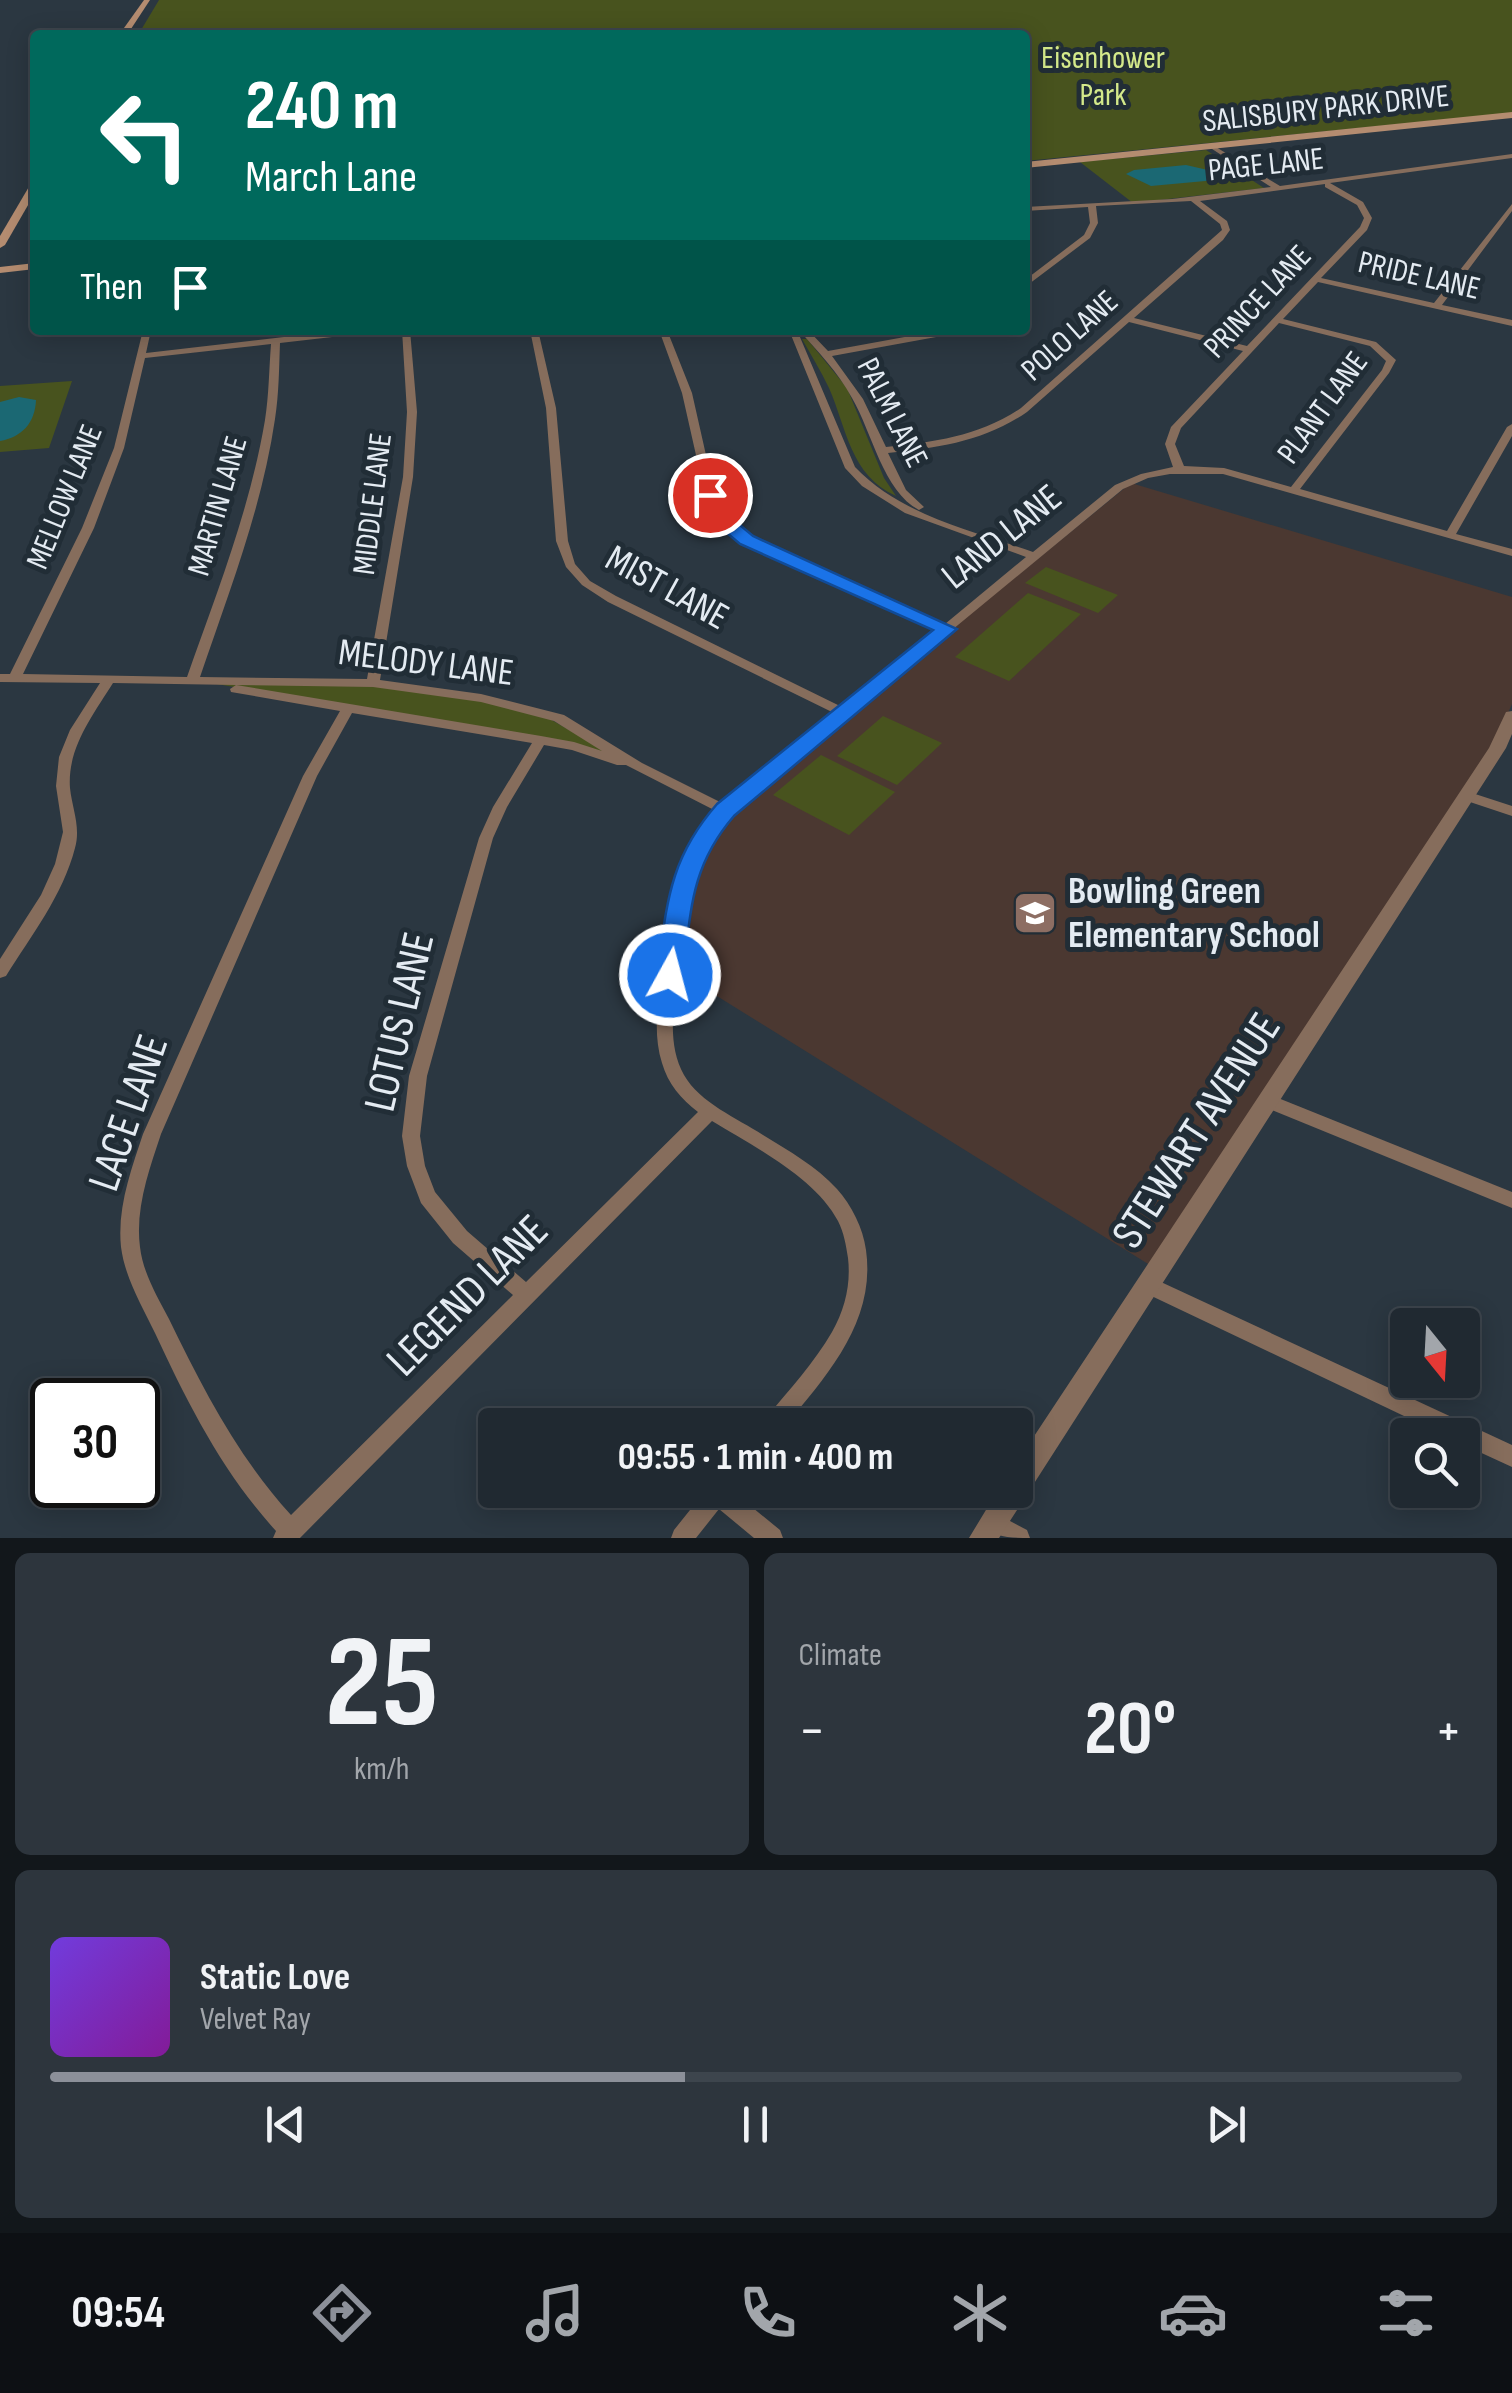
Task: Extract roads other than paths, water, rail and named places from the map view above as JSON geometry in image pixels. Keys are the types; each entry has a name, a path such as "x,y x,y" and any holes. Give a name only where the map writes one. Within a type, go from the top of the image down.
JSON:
{"main road":[{"path":"126,30 147,0"},
{"name":"SALISBURY PARK DRIVE","path":"1030,164 1512,115"},
{"path":"0,245 30,194"},
{"path":"0,270 30,267"}],"street":[{"path":"1211,146 1279,190"},
{"name":"PAGE LANE","path":"1030,209 1279,190 1420,166 1512,156"},
{"name":"PRINCE LANE","path":"1180,468 1170,436 1368,218 1360,204 1327,184"},
{"name":"POLO LANE","path":"882,450 964,441 1004,426 1226,230 1221,219 1193,199"},
{"path":"1030,280 1087,236 1094,223 1092,206"},
{"path":"1436,306 1512,206"},
{"name":"PRIDE LANE","path":"1315,278 1512,323"},
{"path":"1128,319 1248,350"},
{"name":"PLANT LANE","path":"1276,320 1373,344 1391,360 1294,490"},
{"name":"MELLOW LANE","path":"7,678 93,515 119,448 146,335"},
{"path":"142,356 322,335"},
{"name":"MIDDLE LANE","path":"373,684 408,477 412,412 406,335"},
{"name":"MIST LANE","path":"535,335 551,408 562,541 570,565 586,583 612,600 844,712"},
{"path":"664,335 686,394 715,509 732,530 759,547 946,629"},
{"name":"PALM LANE","path":"796,335 850,468 876,493 1034,556"},
{"name":"PALM LANE","path":"808,335 855,389 902,492 936,519"},
{"path":"828,354 931,335"},
{"name":"MARTIN LANE","path":"192,681 245,528 261,466 270,422 276,340"},
{"path":"1450,535 1512,428"},
{"name":"LAND LANE","path":"785,1408 845,1330 857,1302 861,1266 851,1224 829,1192 710,1111 676,1078 666,1048 666,1014 684,882 694,852 726,810 1119,487 1136,478 1180,468 1224,471 1512,553"},
{"name":"MELODY LANE","path":"7,678 373,684 481,698 545,712 637,766 726,810"},
{"path":"0,972 60,870 69,846 71,822 63,786 64,761 109,680"},
{"name":"MELODY LANE","path":"192,681 574,746 637,766"},
{"name":"LACE LANE","path":"287,1534 223,1442 180,1366 138,1276 130,1242 132,1192 152,1134 310,776 348,708"},
{"name":"STEWART AVENUE","path":"1033,1462 1498,748 1512,716"},
{"name":"LOTUS LANE","path":"526,1294 460,1237 428,1198 416,1166 411,1123 418,1076 486,838 541,740"},
{"path":"1466,796 1512,811"},
{"path":"1268,1101 1512,1200"},
{"name":"LEGEND LANE","path":"287,1534 710,1111"},
{"path":"1148,1285 1512,1456"},
{"path":"682,1538 706,1508"},
{"path":"737,1508 772,1538"},
{"name":"STEWART AVENUE","path":"988,1531 1003,1508"},
{"path":"988,1531 1019,1538"}],"water":[{"path":"1186,165 1212,171 1216,180 1151,186 1126,174 1134,170"},
{"path":"19,397 36,400 33,416 21,432 0,441 0,402"}],"place":[{"name":"Bowling Green Elementary School","path":"1035,913"}],"park label":[{"name":"Eisenhower Park","path":"1103,76"}]}
